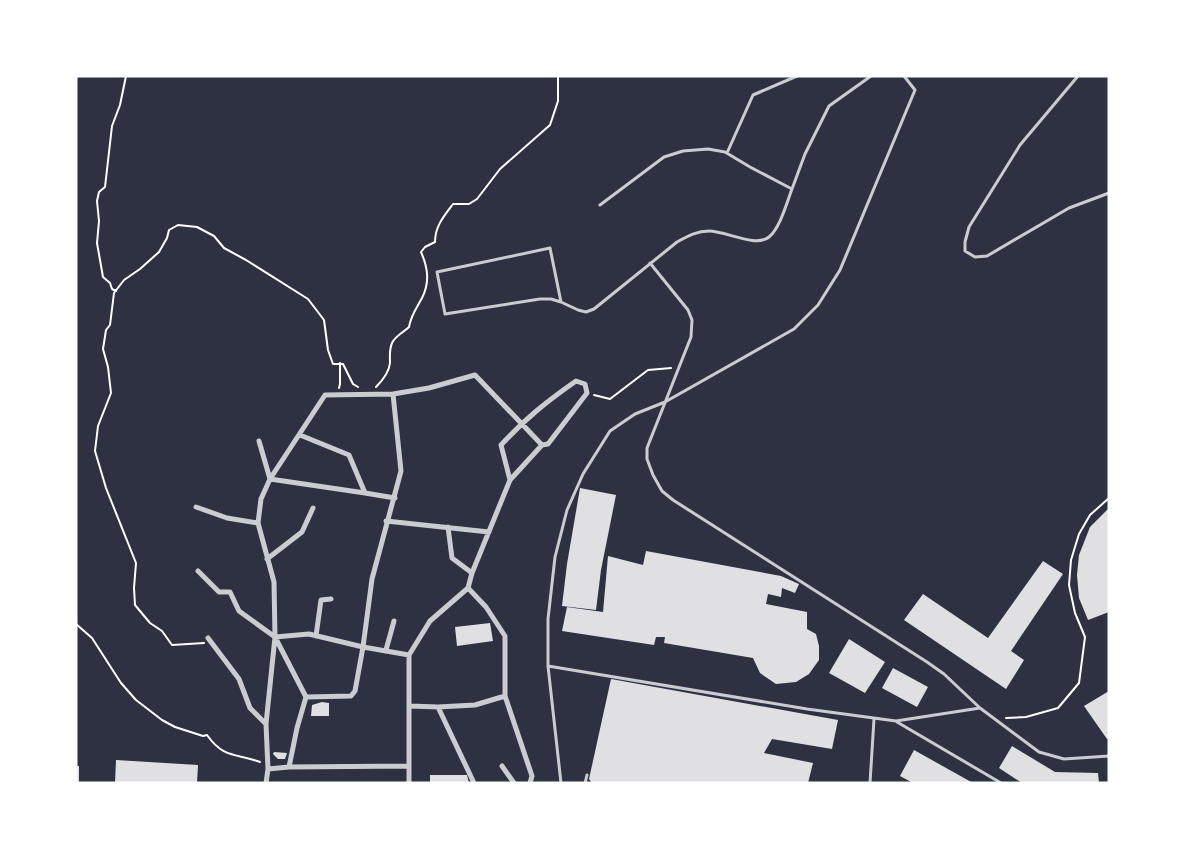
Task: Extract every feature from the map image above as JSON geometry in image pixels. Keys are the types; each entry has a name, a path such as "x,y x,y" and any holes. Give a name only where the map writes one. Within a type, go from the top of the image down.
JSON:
{"street":[{"path":"266,783 268,767 266,724 275,637 274,582 258,522 261,499 270,480 325,395 393,394 430,388 475,375 542,445"},
{"path":"410,783 409,655 430,621 468,588 472,573 510,480 542,445 548,444 587,393 585,384 576,381 544,403 522,422 501,445 510,480"},
{"path":"306,697 350,696 355,691 372,579 386,521 395,498 401,471 393,394"},
{"path":"300,434 349,455 365,493"},
{"path":"260,441 270,480"},
{"path":"270,480 395,498"},
{"path":"196,507 226,518 258,522"},
{"path":"267,559 302,532 313,508"},
{"path":"386,521 489,532"},
{"path":"448,527 452,558 472,573"},
{"path":"198,571 219,592 230,592 239,611 275,637 306,697 289,767"},
{"path":"468,588 486,607 505,636 505,696 532,776 530,783"},
{"path":"316,636 321,600 331,599"},
{"path":"386,650 394,621"},
{"path":"275,637 308,634 363,647 409,655"},
{"path":"208,638 239,679 250,708 266,724"},
{"path":"410,706 475,705 505,696"},
{"path":"438,707 474,783"},
{"path":"268,767 409,766"},
{"path":"502,766 514,783"}],"lane":[{"path":"727,153 753,95 797,76"},
{"path":"561,302 550,248 436,272 445,314 540,299 551,299 586,312 602,304 677,242 699,232 711,231 748,240 764,240 774,232 806,154 829,106 871,76"},
{"path":"561,783 548,666 548,619 555,557 567,510 583,474 610,430 635,414 664,402 794,329 818,304 840,270 915,90 904,76"},
{"path":"1078,76 1020,145 969,227 965,242 966,251 975,257 987,256 1069,208 1109,193"},
{"path":"600,205 664,157 683,151 708,149 727,153 792,188"},
{"path":"650,263 688,310 692,320 690,337 680,367 646,448 647,460 662,491 745,547 927,662 944,674 980,708 996,718 1039,752 1064,758 1109,756"},
{"path":"548,666 874,719 896,721 980,708"},
{"path":"870,783 874,719"},
{"path":"896,721 1001,783"},
{"path":"585,783 587,775"}],"path":[{"path":"116,290 112,289 110,283 103,277 101,270 97,243 98,201 99,192 105,187 112,126 120,104 126,76"},
{"path":"208,638 206,643 172,644 162,631 150,623 135,605 136,564 106,488 95,452 98,426 111,393 108,367 103,349 105,334 110,325 111,303 116,290 124,280 159,252 169,230 178,225 197,227 214,236 224,248 260,268 308,299 324,320 328,350 333,364 343,364 353,384 371,394 384,380 390,365 391,344 409,327 412,314 422,297 428,279 427,268 420,252 435,242 435,232 453,204 468,204 477,199 500,169 550,125 558,101 558,76"},
{"path":"337,394 340,384 340,364"},
{"path":"587,393 610,399 648,370 680,367"},
{"path":"996,718 1026,717 1058,708 1079,683 1085,636 1075,613 1069,585 1071,560 1079,534 1090,514 1109,498"},
{"path":"76,624 92,638 121,683 136,700 162,720 175,727 203,736 208,735 216,747 227,754 249,758 268,767"}],"building":[{"path":"580,488 616,495 601,570 596,610 562,606"},
{"path":"1109,508 1109,612 1088,620 1079,598 1077,575 1079,555 1090,527"},
{"path":"646,551 781,576 799,584 795,593 782,588 781,597 768,594 766,604 807,612 807,629 816,634 819,646 819,660 809,674 796,682 776,684 760,673 753,658 664,643 665,637 656,637 654,645 562,631 567,607 603,612 608,556 643,565"},
{"path":"1043,561 1063,574 1011,651 1024,660 1006,689 904,620 923,594 988,638"},
{"path":"490,623 493,641 457,646 455,627"},
{"path":"849,639 885,662 865,693 829,673"},
{"path":"893,668 928,687 917,707 882,688"},
{"path":"611,679 838,720 832,749 772,739 764,753 813,763 808,783 592,783 589,779"},
{"path":"1109,691 1109,738 1107,739 1084,706"},
{"path":"322,702 329,703 329,716 311,716 312,705"},
{"path":"1012,746 1055,772 1098,773 1099,783 1022,783 999,768"},
{"path":"914,750 973,783 913,783 900,776"},
{"path":"274,752 287,753 285,759 278,759 273,754"},
{"path":"116,760 198,765 197,783 115,783"},
{"path":"76,766 79,766 79,783 76,783"},
{"path":"430,775 467,775 469,783 430,783"}]}
